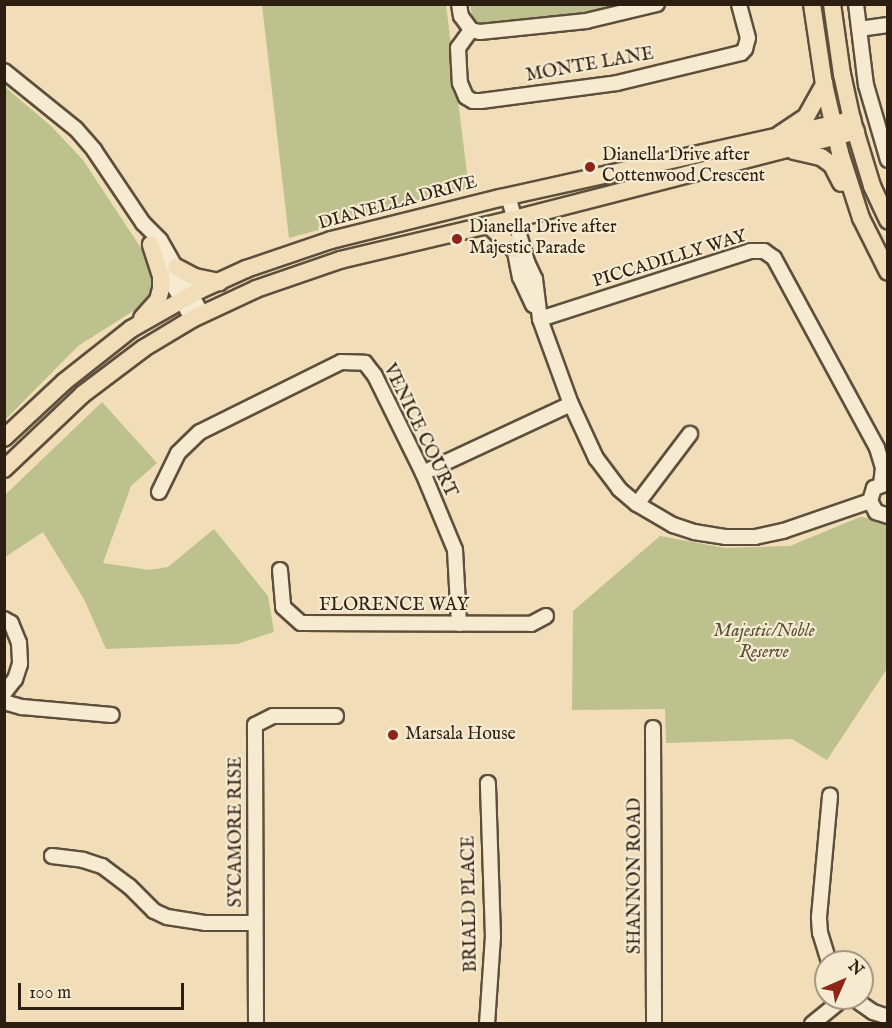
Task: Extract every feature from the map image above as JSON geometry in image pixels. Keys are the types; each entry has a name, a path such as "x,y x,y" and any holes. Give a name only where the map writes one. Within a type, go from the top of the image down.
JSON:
{"main road":[{"path":"812,4 824,84 834,131 861,218 886,268"},
{"path":"832,4 842,74 854,126 872,186 888,221"},
{"path":"778,144 806,117 824,84"},
{"name":"DIANELLA DRIVE","path":"4,438 64,382 131,329 186,298 246,269 331,240 504,197 778,144 854,126"},
{"path":"778,144 821,157 832,165 867,246 886,268"},
{"name":"DIANELLA DRIVE","path":"4,469 83,394 144,348 197,316 256,289 340,260 510,220 778,144"},
{"path":"489,225 514,249"},
{"path":"131,329 152,308 161,289 161,276 151,245"},
{"path":"176,267 195,277 219,282"}],"street":[{"path":"459,4 461,16 471,30 492,31 586,21 657,4"},
{"name":"MONTE LANE","path":"471,30 458,48 460,83 466,97 472,101 481,101 618,83 741,53 748,44 748,38 739,4"},
{"path":"855,4 866,85 888,160"},
{"path":"859,29 888,25"},
{"path":"4,71 76,129 110,172 143,223 160,240 176,267 186,298"},
{"path":"504,197 522,283 539,315 571,404 596,458 619,489 637,504 673,525 694,532 725,537 755,537 783,531 870,501"},
{"path":"510,220 535,279 539,315"},
{"path":"143,223 151,245 197,316"},
{"name":"PICCADILLY WAY","path":"539,315 750,251 764,251 774,258 877,448 883,468 884,484"},
{"name":"VENICE COURT","path":"159,492 178,453 200,432 341,362 364,363 375,376 423,473 455,550 459,624"},
{"path":"423,473 571,404"},
{"path":"637,504 690,434"},
{"path":"884,484 871,492 870,501 876,512 888,516"},
{"name":"FLORENCE WAY","path":"280,570 283,607 301,623 531,624 546,616"},
{"path":"4,619 11,623 20,643 20,663 15,679 4,693"},
{"path":"4,702 22,707 111,715"},
{"name":"SYCAMORE RISE","path":"256,1023 255,724 273,716 336,716"},
{"name":"SHANNON ROAD","path":"653,728 654,1023"},
{"name":"BRIALD PLACE","path":"487,1023 493,937 488,783"},
{"path":"825,950 820,933 819,917 830,795"},
{"path":"52,856 83,860 102,866 129,886 148,906 167,917 206,923 255,923"},
{"path":"812,1023 829,1010"},
{"path":"870,1010 888,1017"}],"green space":[{"path":"262,5 446,5 469,189 289,238"},
{"path":"470,5 622,5 595,12 483,24 473,21"},
{"path":"5,87 51,126 83,160 168,289 78,346 5,420"},
{"path":"102,402 157,463 131,486 103,563 149,570 168,567 214,529 268,596 274,632 237,644 106,649 84,599 43,532 5,557 5,495"},
{"name":"Majestic/Noble Reserve","path":"860,517 887,520 887,669 827,760 792,739 666,743 665,709 572,710 573,611 660,536 725,548 790,546"}],"place":[{"name":"Dianella Drive after Cottenwood Crescent","path":"590,167"},
{"name":"Dianella Drive after Majestic Parade","path":"457,239"},
{"name":"Marsala House","path":"393,735"}]}
